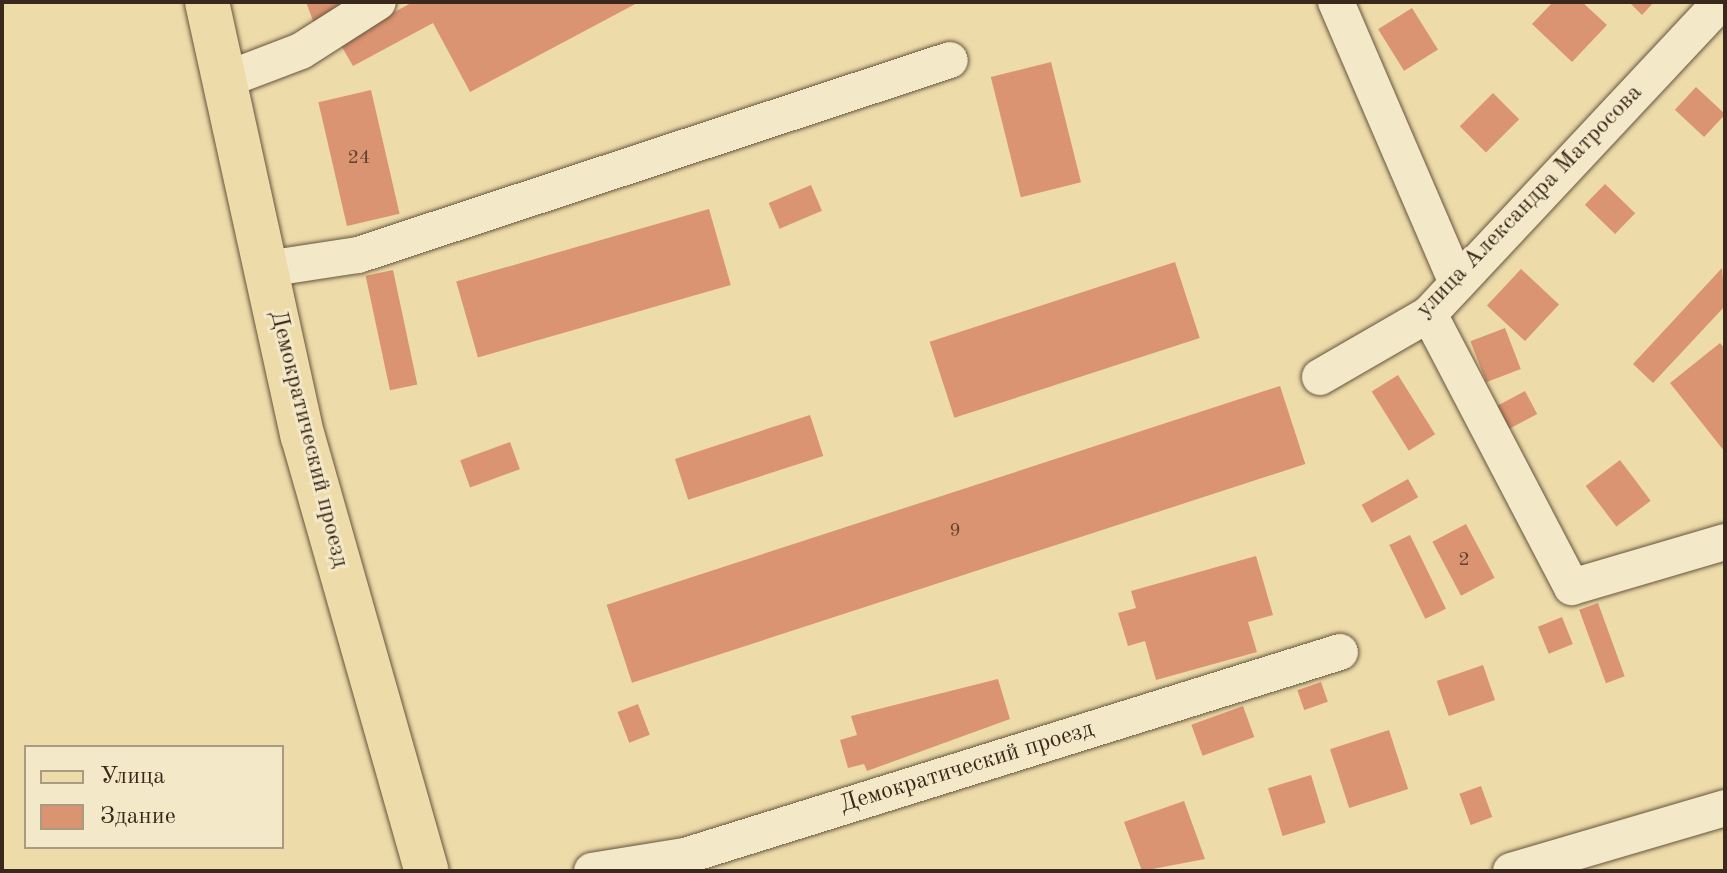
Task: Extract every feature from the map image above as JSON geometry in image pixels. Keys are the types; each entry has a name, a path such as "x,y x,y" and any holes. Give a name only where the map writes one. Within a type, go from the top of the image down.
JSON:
{"main road":[{"name":"Демократический проезд","path":"207,2 303,437 427,871"}],"street":[{"path":"225,80 301,51 378,2"},
{"path":"1336,2 1457,283"},
{"name":"улица Александра Матросова","path":"1320,377 1429,314 1721,2"},
{"path":"266,269 358,255 950,60"},
{"path":"1429,314 1572,587 1725,542"},
{"name":"Демократический проезд","path":"592,871 685,856 1340,652"},
{"path":"1511,871 1725,808"}],"building":[{"path":"306,2 359,2 318,34"},
{"path":"413,2 639,2 470,92 433,23 353,66 339,42"},
{"path":"1553,2 1582,2 1607,25 1572,62 1532,24"},
{"path":"1629,2 1654,2 1642,15"},
{"path":"1412,8 1438,50 1404,71 1378,29"},
{"path":"1051,62 1081,182 1021,197 991,77"},
{"path":"1696,87 1725,114 1704,137 1675,110"},
{"path":"371,90 400,214 347,226 318,102"},
{"path":"1493,93 1519,119 1486,152 1460,126"},
{"path":"1605,184 1635,213 1615,234 1585,205"},
{"path":"811,185 822,211 780,229 769,203"},
{"path":"709,209 731,285 478,357 456,281"},
{"path":"1175,262 1200,338 954,418 930,342"},
{"path":"1722,268 1725,306 1653,383 1633,364"},
{"path":"1521,269 1559,304 1525,341 1487,306"},
{"path":"393,270 417,384 390,390 366,276"},
{"path":"1505,328 1521,369 1486,382 1470,341"},
{"path":"1720,343 1725,349 1725,452 1670,383"},
{"path":"1398,375 1435,434 1409,451 1372,391"},
{"path":"1280,386 1305,464 632,683 607,605"},
{"path":"1525,391 1537,414 1505,431 1493,408"},
{"path":"810,415 823,456 688,500 675,459"},
{"path":"510,442 520,469 470,487 460,460"},
{"path":"1620,460 1651,501 1616,527 1586,486"},
{"path":"1408,479 1418,497 1372,523 1362,505"},
{"path":"1466,524 1495,578 1461,596 1432,542"},
{"path":"1410,535 1446,609 1425,619 1389,545"},
{"path":"1256,556 1273,615 1248,622 1257,652 1156,680 1145,641 1128,646 1118,613 1136,608 1131,591"},
{"path":"1598,603 1625,676 1606,683 1579,610"},
{"path":"1562,617 1573,644 1549,654 1538,627"},
{"path":"1483,665 1495,700 1449,716 1437,681"},
{"path":"998,679 1010,719 867,771 864,764 848,768 840,740 857,735 851,716"},
{"path":"1321,682 1328,702 1304,710 1297,690"},
{"path":"638,704 650,735 629,743 617,712"},
{"path":"1243,706 1254,737 1203,756 1191,725"},
{"path":"1389,730 1408,789 1349,808 1330,749"},
{"path":"1311,775 1326,823 1283,836 1268,788"},
{"path":"1481,786 1492,817 1471,825 1459,794"},
{"path":"1184,801 1205,859 1142,871 1124,822"}]}
